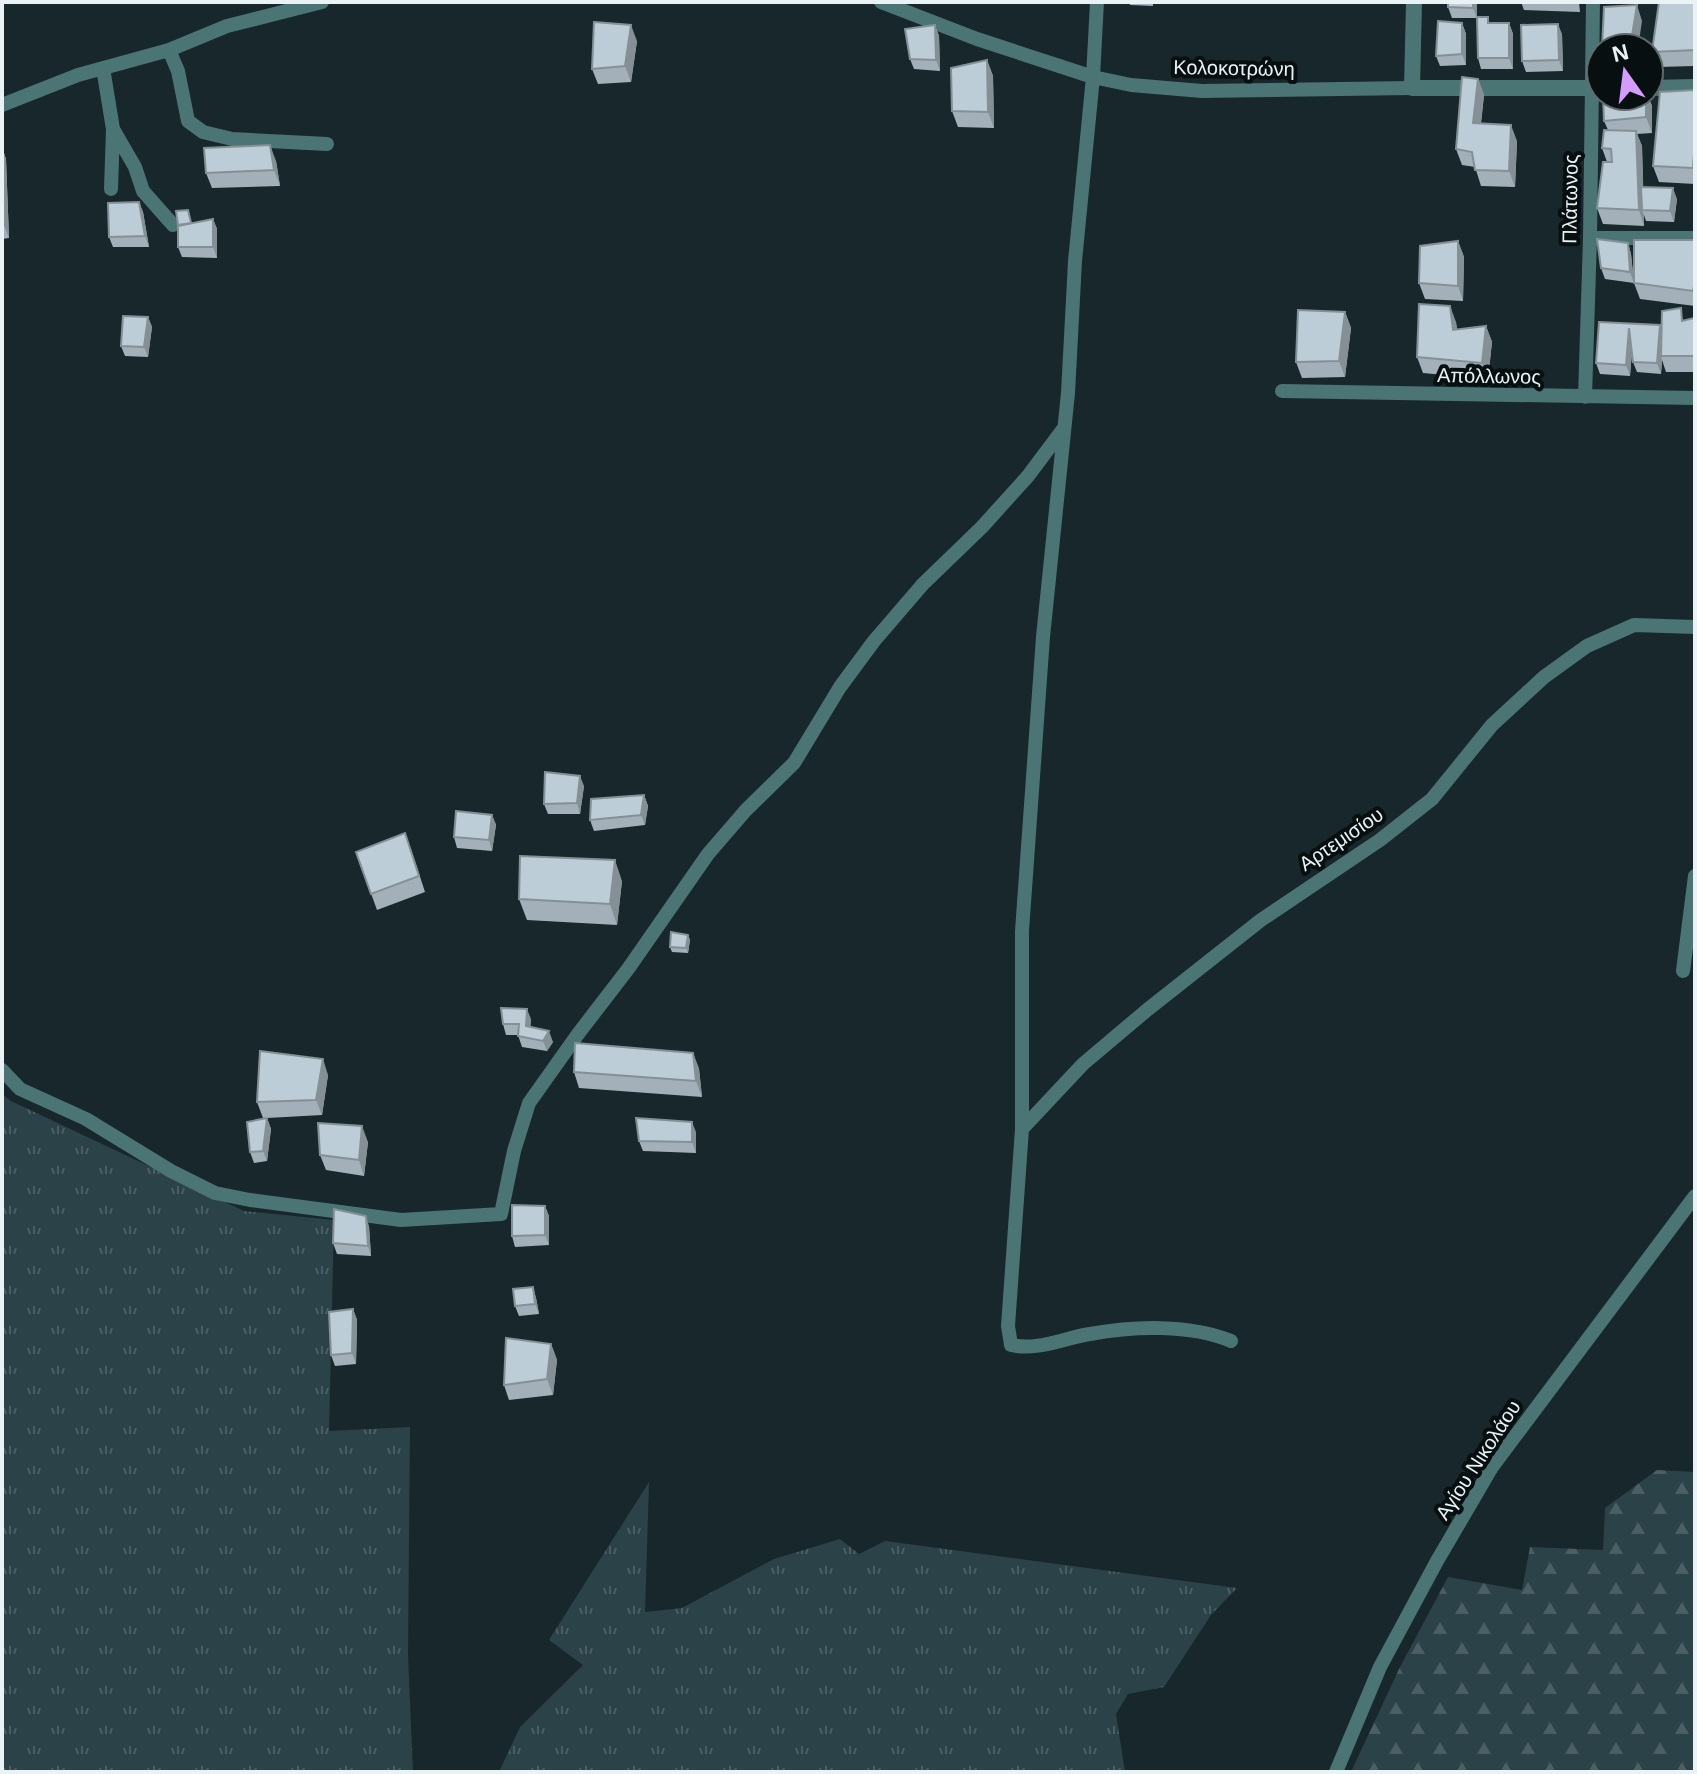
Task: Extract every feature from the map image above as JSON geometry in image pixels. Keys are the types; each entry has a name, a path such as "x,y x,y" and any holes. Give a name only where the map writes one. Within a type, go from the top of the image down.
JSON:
{"street":[{"path":"2,105 103,68 169,50 227,26 322,2"},
{"name":"Κολοκοτρώνη","path":"881,2 964,34 1093,77 1131,85 1202,91 1585,88"},
{"path":"1097,2 1064,428 1043,637 1022,931 1022,1129 1008,1326 1011,1345 1027,1349 1091,1333 1148,1329 1212,1333 1231,1341"},
{"path":"1412,88 1414,2"},
{"name":"Πλάτωνος","path":"1593,2 1594,32"},
{"path":"169,50 178,71 188,121 203,132 232,139 327,144"},
{"path":"103,68 113,129 111,189"},
{"path":"1665,88 1695,87"},
{"name":"Πλάτωνος","path":"1585,397 1595,112"},
{"path":"113,129 135,167 143,191 173,225"},
{"path":"1590,238 1695,238"},
{"name":"Απόλλωνος","path":"1282,391 1695,398"},
{"path":"2,1070 20,1089 86,1119 171,1171 215,1193 401,1220 501,1214 514,1151 529,1103 578,1034 628,969 708,854 746,810 794,763 840,687 874,641 923,584 1019,486 1064,428"},
{"name":"Αρτεμισίου","path":"1022,1129 1083,1064 1147,1010 1261,920 1380,840 1432,799 1492,725 1544,677 1587,646 1634,625 1695,627"},
{"path":"1683,971 1695,876"},
{"name":"Αγίου Νικολάου","path":"1336,1772 1380,1667 1492,1467 1695,1196"}],"green space":[{"path":"2,1094 244,1211 334,1220 329,1431 410,1427 408,1654 413,1772 2,1772"},
{"path":"1657,1470 1695,1472 1695,1772 1351,1772 1400,1667 1448,1577 1522,1590 1530,1547 1603,1550 1605,1508"},
{"path":"649,1482 645,1612 682,1608 774,1559 840,1539 859,1554 885,1541 1237,1588 1211,1615 1164,1687 1128,1694 1116,1714 1125,1772 499,1772 520,1727 583,1665 549,1640"}],"building":[{"path":"1448,2 1473,2 1473,8 1448,7"},
{"path":"1659,2 1695,3 1695,50 1665,51 1665,32 1655,32"},
{"path":"1637,5 1633,32 1603,32 1604,7"},
{"path":"1477,17 1488,17 1488,23 1509,23 1509,58 1478,58"},
{"path":"1438,21 1462,23 1462,54 1436,56"},
{"path":"594,22 631,25 625,66 592,69"},
{"path":"1558,24 1559,60 1522,61 1521,25"},
{"path":"935,25 936,60 910,59 905,29"},
{"path":"987,60 988,112 952,111 951,68"},
{"path":"1462,77 1478,79 1473,123 1511,125 1509,171 1475,170 1472,152 1456,149"},
{"path":"1695,90 1693,168 1653,166 1658,112 1665,112 1665,92"},
{"path":"1604,112 1646,112 1646,117 1604,121"},
{"path":"1604,130 1636,131 1639,210 1597,208 1603,162 1612,162 1611,149 1602,148"},
{"path":"270,145 274,170 206,173 204,148"},
{"path":"1641,187 1673,188 1670,211 1642,210"},
{"path":"139,202 145,236 109,237 108,203"},
{"path":"188,210 191,223 178,225 176,211"},
{"path":"213,219 213,247 178,247 178,226"},
{"path":"1597,239 1628,243 1630,272 1601,268"},
{"path":"1634,240 1695,240 1693,291 1634,283"},
{"path":"1458,241 1458,286 1419,283 1420,246"},
{"path":"1419,304 1450,306 1453,330 1486,326 1482,363 1417,357"},
{"path":"1681,308 1682,321 1694,318 1695,356 1661,356 1662,311"},
{"path":"1298,310 1345,312 1339,361 1296,362"},
{"path":"123,316 148,317 144,347 121,346"},
{"path":"1599,322 1660,325 1657,363 1633,362 1629,328 1626,365 1596,363"},
{"path":"545,772 580,776 577,803 544,804"},
{"path":"644,795 641,815 590,820 591,799"},
{"path":"456,811 492,815 489,840 454,837"},
{"path":"405,833 419,876 371,894 356,852"},
{"path":"520,856 615,860 610,904 519,899"},
{"path":"671,932 688,935 686,948 670,947"},
{"path":"501,1008 527,1009 526,1026 549,1031 543,1041 518,1036 519,1024 503,1024"},
{"path":"575,1043 693,1053 696,1081 574,1072"},
{"path":"260,1051 323,1059 316,1100 257,1102"},
{"path":"267,1118 263,1151 250,1152 247,1122"},
{"path":"636,1118 692,1122 692,1142 639,1141"},
{"path":"318,1123 362,1126 359,1160 320,1155"},
{"path":"512,1205 545,1206 545,1235 512,1236"},
{"path":"334,1209 366,1216 368,1246 333,1243"},
{"path":"533,1287 535,1304 515,1306 513,1289"},
{"path":"353,1309 352,1353 331,1355 329,1312"},
{"path":"506,1338 551,1344 547,1379 504,1385"}]}
